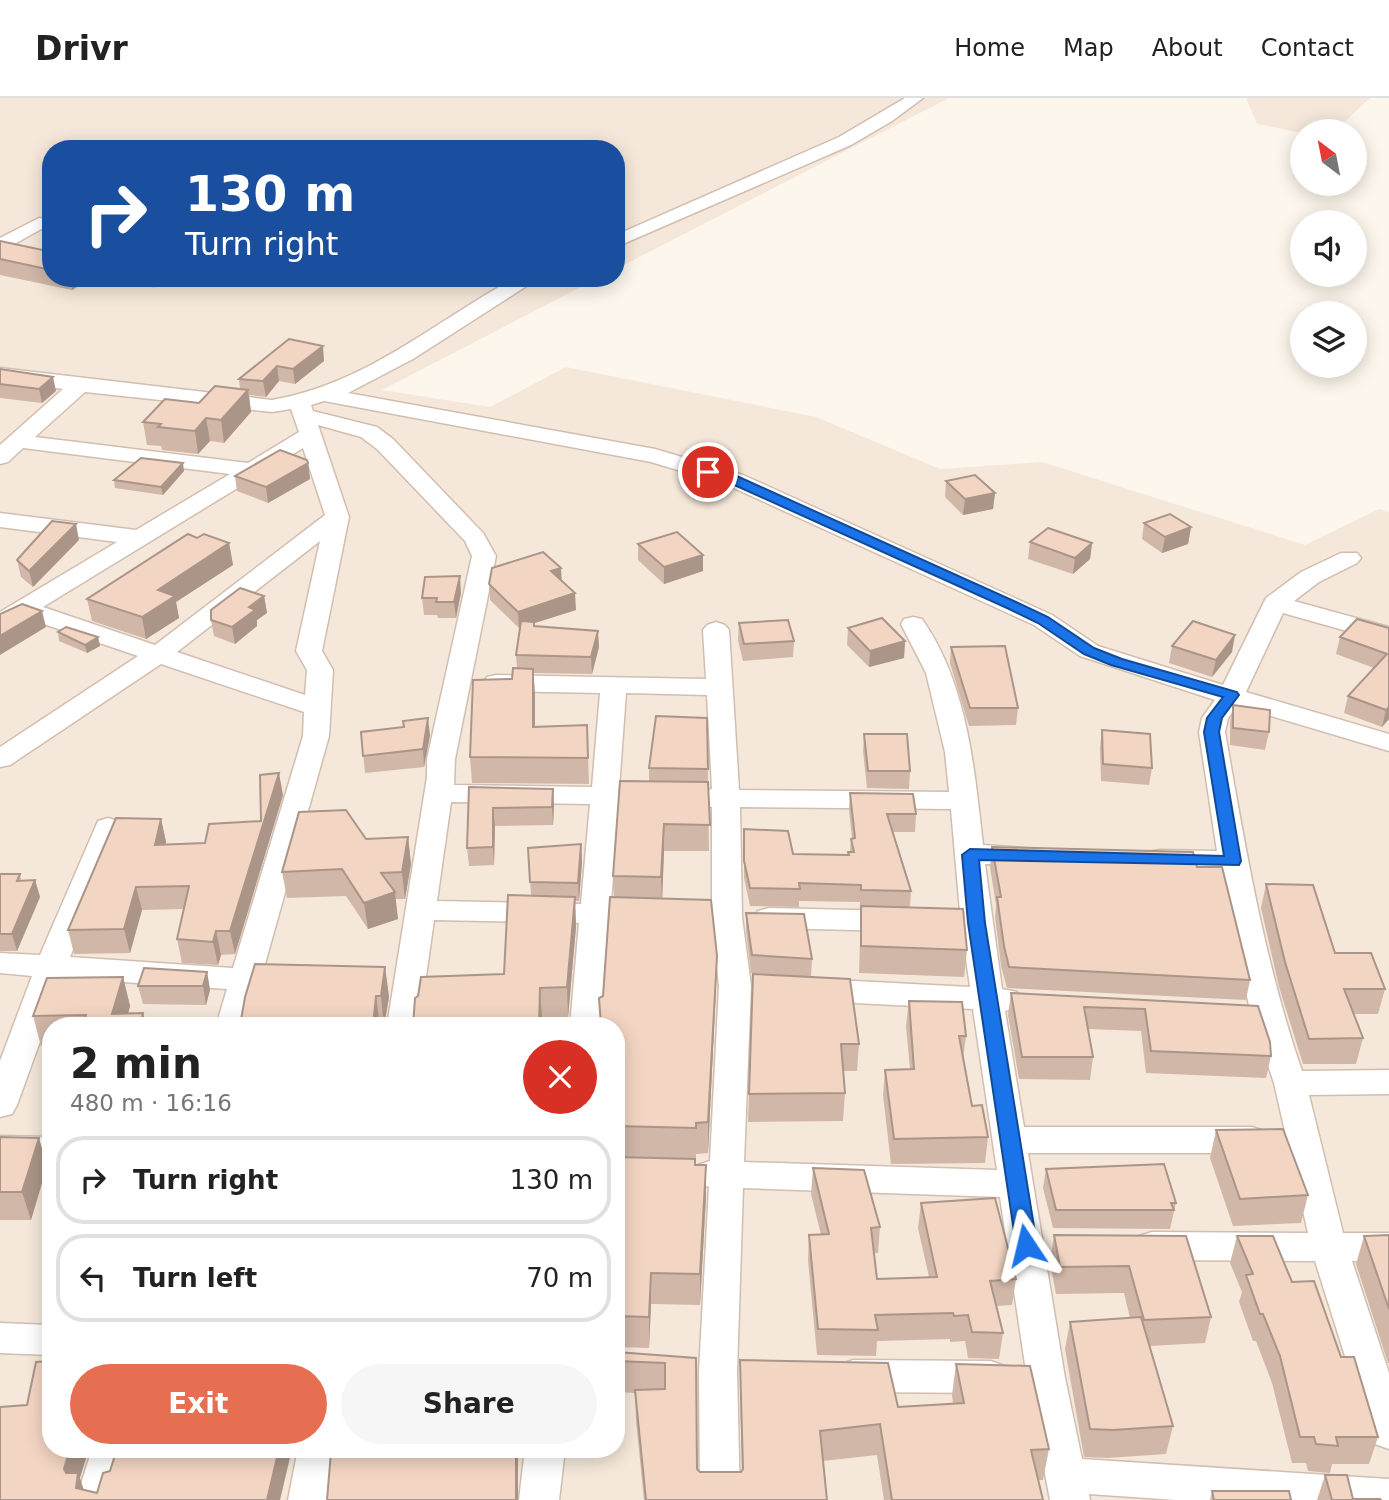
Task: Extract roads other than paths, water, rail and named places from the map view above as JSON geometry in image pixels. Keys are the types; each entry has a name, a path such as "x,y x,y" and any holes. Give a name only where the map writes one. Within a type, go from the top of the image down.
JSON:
{"street":[{"path":"625,238 845,141 915,98"},
{"path":"0,247 39,223"},
{"path":"0,247 25,253"},
{"path":"0,624 253,470 328,396 362,381 494,295 511,287"},
{"path":"0,374 80,386 272,406 304,418 369,432 385,444 475,538 484,556 481,580 441,759 439,793 411,959 397,984 402,1017"},
{"path":"0,457 80,386"},
{"path":"328,396 655,456 735,480 1043,620 1089,651 1116,662 1389,743"},
{"path":"234,1017 316,736 320,670 309,651 337,517 304,418"},
{"path":"18,441 253,470"},
{"path":"0,759 159,654 337,517"},
{"path":"0,520 141,538"},
{"path":"1349,558 1310,577 1275,603 1232,695 1215,718 1212,732 1233,861 1253,1014 1290,1083 1329,1247 1389,1432"},
{"path":"1275,603 1389,635"},
{"path":"23,609 317,708"},
{"path":"913,624 939,673 959,752 970,855 949,922 990,999 1016,1184 1040,1245 1046,1378 1068,1488 1389,1497"},
{"path":"700,916 726,798 716,630"},
{"path":"458,682 720,687"},
{"path":"587,1017 593,913 614,685"},
{"path":"439,793 964,801"},
{"path":"0,1105 51,967 108,827"},
{"path":"970,855 1053,857"},
{"path":"1136,859 1233,861"},
{"path":"419,910 949,922"},
{"path":"700,916 761,987 1031,1002"},
{"path":"0,963 286,981"},
{"path":"720,1500 718,1372 726,1174 761,987"},
{"path":"1290,1083 1389,1082"},
{"path":"1010,1140 1304,1141"},
{"path":"0,1149 42,1150"},
{"path":"685,1173 1016,1184"},
{"path":"1123,1246 1389,1248"},
{"path":"0,1338 42,1340"},
{"path":"680,1370 758,1373"},
{"path":"823,1375 1046,1378"},
{"path":"96,1500 110,1458"},
{"path":"308,1500 316,1458"},
{"path":"539,1500 544,1458"}]}
